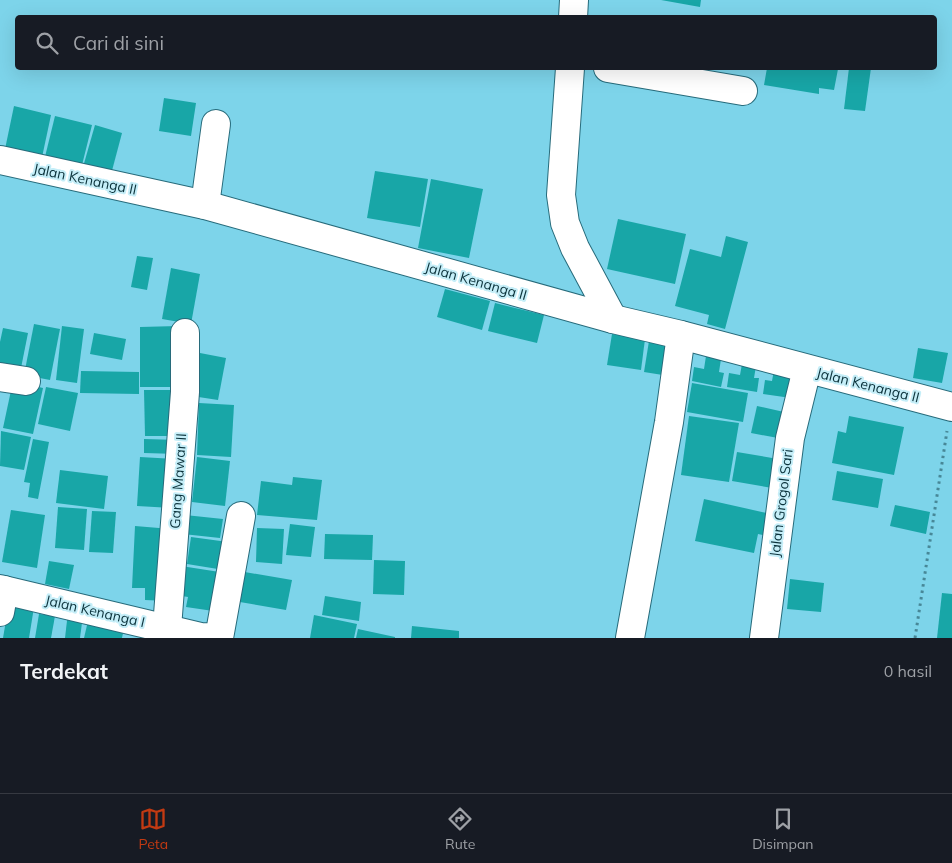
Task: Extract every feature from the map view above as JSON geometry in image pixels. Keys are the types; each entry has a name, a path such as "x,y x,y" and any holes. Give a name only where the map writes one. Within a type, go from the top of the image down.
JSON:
{"street":[{"path":"573,15 574,0"},
{"path":"570,70 561,195 565,223 575,248 613,319"},
{"path":"620,70 743,91"},
{"path":"205,205 216,124"},
{"name":"Jalan Kenanga II","path":"0,160 205,205 613,319 952,406"},
{"name":"Gang Mawar II","path":"167,628 185,392 185,333"},
{"path":"630,638 669,422 681,335"},
{"name":"Jalan Grogol Sari","path":"764,638 790,438 807,369"},
{"path":"0,377 26,382"},
{"path":"210,638 240,516"},
{"name":"Jalan Kenanga I","path":"1,597 167,628 210,638"}],"path":[{"path":"915,638 952,406"}],"building":[{"path":"661,0 701,0 700,7"},
{"path":"767,70 838,70 834,90 819,88 819,94 764,85"},
{"path":"849,70 871,70 865,111 844,109"},
{"path":"164,98 196,103 191,136 159,131"},
{"path":"14,106 51,115 41,162 4,154"},
{"path":"55,116 92,125 80,173 43,165"},
{"path":"95,125 122,133 109,182 81,174"},
{"path":"375,171 428,179 420,227 367,218"},
{"path":"431,179 483,189 469,258 418,248"},
{"path":"618,219 686,234 675,284 607,269"},
{"path":"726,236 748,242 725,329 707,324 709,315 675,306 690,249 721,257"},
{"path":"137,256 153,258 147,290 131,287"},
{"path":"171,268 200,274 191,324 162,319"},
{"path":"445,289 490,301 482,330 437,317"},
{"path":"495,303 544,315 537,343 488,331"},
{"path":"34,324 60,329 50,380 24,375"},
{"path":"62,326 84,329 77,383 56,380"},
{"path":"178,326 178,387 140,387 140,327"},
{"path":"3,328 28,333 20,373 0,369 0,342"},
{"path":"94,333 126,339 122,360 90,354"},
{"path":"612,334 645,339 641,370 607,365"},
{"path":"649,341 673,345 669,376 644,372"},
{"path":"918,348 948,353 942,383 913,378"},
{"path":"200,353 226,358 218,400 192,396"},
{"path":"706,356 721,359 719,372 724,373 721,387 692,381 694,367 704,369"},
{"path":"742,364 756,366 754,378 759,378 757,392 727,387 729,373 740,375"},
{"path":"774,370 790,372 789,383 793,384 791,398 763,394 765,380 772,381"},
{"path":"81,371 139,372 139,394 80,393"},
{"path":"13,381 43,388 33,434 3,428"},
{"path":"692,383 748,393 743,422 687,412"},
{"path":"46,387 78,393 70,431 38,424"},
{"path":"144,390 178,390 178,436 145,436"},
{"path":"199,403 234,405 231,457 197,455"},
{"path":"757,406 784,412 778,438 751,433"},
{"path":"689,416 739,423 729,482 681,475"},
{"path":"849,416 904,427 894,475 832,463 838,431 846,433"},
{"path":"1,431 31,437 24,470 0,466"},
{"path":"33,439 49,442 38,499 28,497 30,483 24,482"},
{"path":"144,439 179,440 178,454 144,453"},
{"path":"737,452 778,459 772,488 732,481"},
{"path":"140,457 175,459 172,508 137,506"},
{"path":"197,457 230,461 225,506 192,502"},
{"path":"60,470 108,476 104,509 56,503"},
{"path":"837,471 883,479 878,508 832,500"},
{"path":"293,477 322,480 317,520 257,515 261,481 292,485"},
{"path":"704,499 771,514 767,536 758,534 754,553 695,541"},
{"path":"895,505 930,512 926,534 890,526"},
{"path":"58,507 87,509 84,550 55,548"},
{"path":"11,510 45,515 37,568 2,562"},
{"path":"92,511 116,512 113,553 89,552"},
{"path":"185,515 223,519 220,538 183,534"},
{"path":"290,524 315,527 311,557 286,555"},
{"path":"135,526 171,529 167,601 145,600 145,588 132,588"},
{"path":"257,528 284,529 282,564 256,562"},
{"path":"325,534 373,535 372,560 324,559"},
{"path":"191,537 228,542 224,570 187,564"},
{"path":"374,560 405,561 404,595 373,594"},
{"path":"49,561 74,565 69,589 45,584"},
{"path":"181,566 226,573 220,612 186,607 188,597 176,595"},
{"path":"239,571 292,580 286,610 234,601"},
{"path":"790,579 824,583 821,612 787,609"},
{"path":"942,593 952,594 952,638 937,638"},
{"path":"325,596 361,602 359,621 322,615"},
{"path":"10,597 35,601 29,638 3,638"},
{"path":"68,612 83,615 80,638 65,638"},
{"path":"39,614 55,616 51,638 35,638"},
{"path":"314,615 357,624 354,638 310,638"},
{"path":"88,621 124,628 122,638 84,638"},
{"path":"412,626 459,631 459,638 411,638"},
{"path":"358,629 395,637 395,638 356,638"}]}
